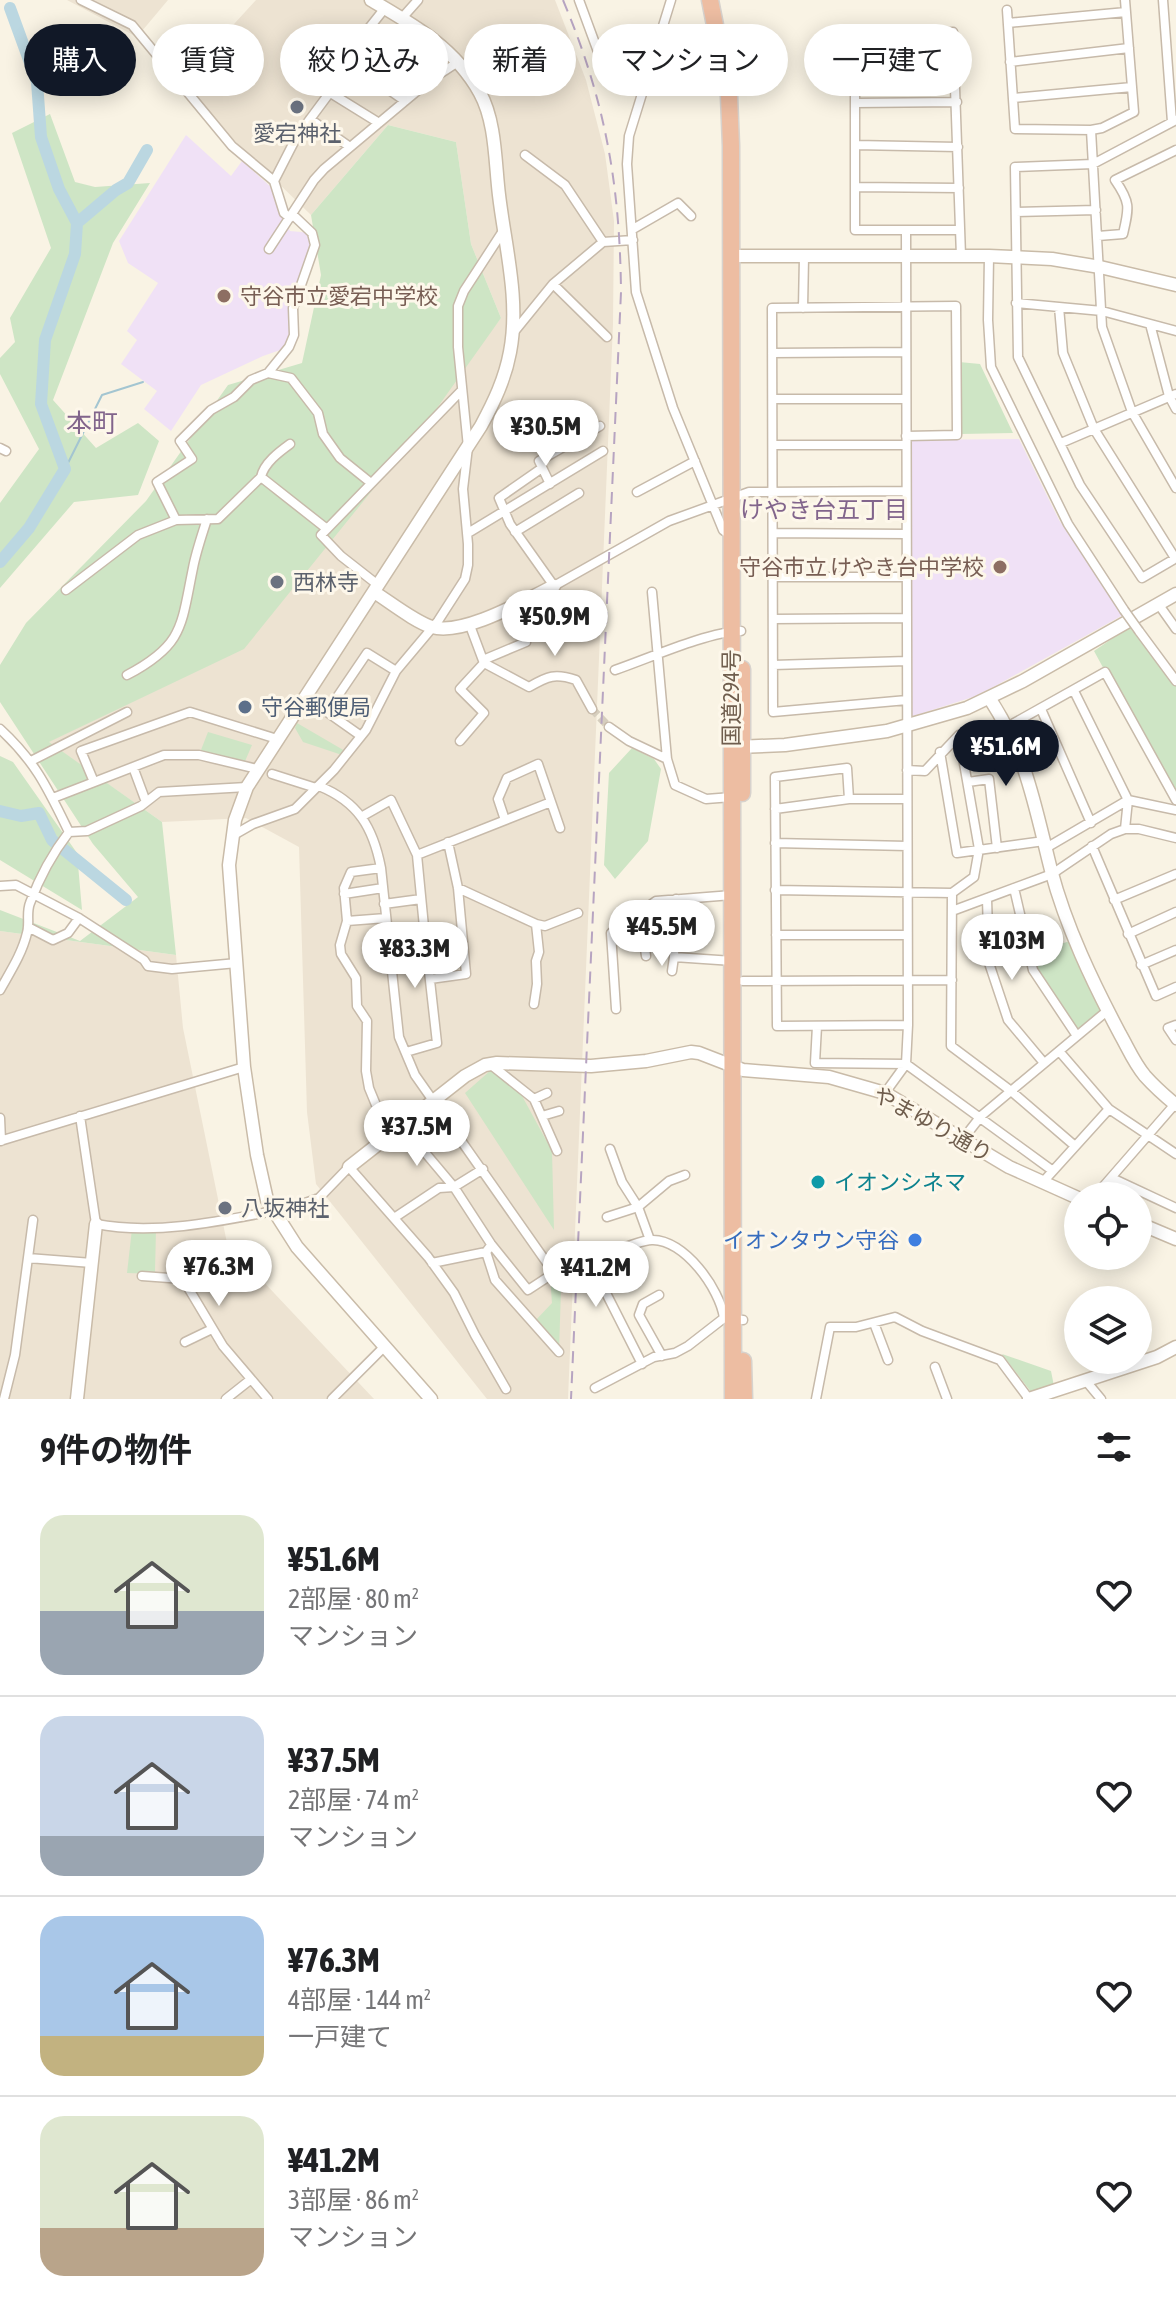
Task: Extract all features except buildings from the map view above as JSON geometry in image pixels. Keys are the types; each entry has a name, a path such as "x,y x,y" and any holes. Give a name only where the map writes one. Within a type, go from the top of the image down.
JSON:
{"highway":[{"name":"国道294号","path":"710,0 729,96 735,256"},
{"name":"国道294号","path":"719,0 738,95 735,256 736,747 743,981 738,1068 733,1399"},
{"name":"国道294号","path":"735,498 731,536 736,631"},
{"name":"国道294号","path":"736,747 732,797 732,895 738,1068"},
{"name":"国道294号","path":"733,1319 744,1399"}],"street":[{"path":"81,0 132,25 232,146 274,181 284,213 312,233 315,245 293,308 294,335 289,347 268,373 251,380 234,397 211,410 180,441 192,459 157,482 176,520"},
{"path":"371,0 428,34 458,62 485,103 512,294 511,351 500,388 468,447 247,787 231,836 229,865 244,1067 267,1200 313,1265 431,1399"},
{"path":"402,18 418,0"},
{"path":"579,0 592,35"},
{"path":"663,24 671,0"},
{"path":"1007,10 1015,129 1091,130 1102,128 1134,112 1125,0"},
{"path":"1059,307 1063,353 1094,429 1176,558 1142,578 1080,485 1018,357 1015,167 1093,164 1174,121 1163,0"},
{"path":"372,24 385,8"},
{"path":"1008,23 1126,12"},
{"path":"1010,62 1129,48"},
{"path":"269,249 314,180 405,101 458,62"},
{"path":"1013,98 1132,87"},
{"path":"274,181 296,138 326,96"},
{"path":"335,96 379,123"},
{"path":"398,96 405,101"},
{"path":"641,96 629,136 627,164 636,292 673,408 723,530 731,536"},
{"path":"855,96 855,230 960,230"},
{"path":"957,96 961,256"},
{"path":"855,103 957,102"},
{"path":"310,119 350,147"},
{"path":"1091,130 1102,327 1132,412 1176,488"},
{"path":"855,145 958,147"},
{"path":"1098,236 1123,234 1129,209 1127,198 1115,180 1176,150"},
{"path":"525,155 565,185 603,242"},
{"path":"855,187 959,188"},
{"path":"633,229 678,203 691,216"},
{"path":"1016,212 1096,210"},
{"path":"885,1093 906,1064 908,1025 906,230"},
{"path":"231,836 253,824 295,809 317,787 361,736 396,671 432,627 465,579 468,533 463,489 468,447 458,306 464,291 503,231"},
{"path":"512,335 553,284 603,242 633,240"},
{"path":"735,256 989,256 1052,259 1176,285"},
{"path":"989,256 991,367 1068,524 1124,610 1176,681"},
{"path":"803,308 804,257"},
{"path":"553,284 607,337"},
{"path":"1016,303 1102,311 1176,331"},
{"path":"773,445 957,435 956,306 772,308 773,712 907,700"},
{"path":"1150,324 1176,409"},
{"path":"772,353 906,352"},
{"path":"268,373 291,378 318,413 323,434 340,458 371,483"},
{"path":"462,390 321,535 376,589 432,627 446,628 469,623 512,607 669,521 735,498 773,491 906,491"},
{"path":"1061,443 1172,395"},
{"path":"773,399 906,399"},
{"path":"550,484 539,461 600,426"},
{"path":"66,590 138,535 176,520 218,519 290,444"},
{"path":"468,533 603,451"},
{"path":"637,492 695,461"},
{"path":"542,468 499,498 515,532 554,586"},
{"path":"261,477 327,529"},
{"path":"515,532 579,493"},
{"path":"127,675 148,664 166,649 178,633 207,519"},
{"path":"773,533 906,534"},
{"path":"773,577 907,577"},
{"path":"652,592 667,759 675,785 706,799 732,797"},
{"path":"736,747 859,736 907,727 990,699 1176,594"},
{"path":"1159,605 1176,630"},
{"path":"460,741 484,713 460,689 484,661 526,642 512,607"},
{"path":"773,619 907,618"},
{"path":"469,623 484,661 529,687 558,674 576,680 592,709"},
{"path":"615,670 736,631"},
{"path":"361,736 327,712 367,653 396,671"},
{"path":"773,665 907,661"},
{"path":"1007,727 1105,672 1176,800"},
{"path":"1074,691 1128,800 1125,829"},
{"path":"990,699 1007,727 1028,776 1052,874 1107,1011 1145,1077 1175,1104 1108,1182"},
{"path":"1041,709 1091,823"},
{"path":"31,761 127,712"},
{"path":"94,782 81,751 190,712 277,739"},
{"path":"609,727 629,741 667,759"},
{"path":"0,729 31,761 69,832"},
{"path":"775,890 952,893 974,877 978,850 959,735 925,771 907,770"},
{"path":"940,752 957,853 1045,844 1091,823 1128,800 1176,810"},
{"path":"53,798 164,755 199,755 257,769"},
{"path":"505,820 498,799 507,778 538,764 560,828"},
{"path":"133,767 146,802"},
{"path":"849,799 847,768 775,777 777,1026 908,1025"},
{"path":"272,774 317,787 346,800 372,834 381,868 399,1037 415,1075 554,1273 528,1290 489,1248 454,1187 417,1143 376,1105 369,1088 366,1071 367,1021 357,1006 356,978 341,954 340,945 347,921 344,894 351,872 381,868"},
{"path":"968,782 989,779 997,848"},
{"path":"0,990 16,962 28,927 28,910 49,858 69,832 87,831 146,802 159,792 247,787"},
{"path":"775,809 849,799 907,799"},
{"path":"361,817 391,800 417,855 437,1043 406,1052"},
{"path":"417,855 551,802"},
{"path":"952,911 1052,874 1092,846 1125,829 1139,829 1176,838"},
{"path":"430,979 466,974 458,888 448,842"},
{"path":"775,843 907,846"},
{"path":"1092,846 1156,996 1176,987"},
{"path":"1114,900 1176,874"},
{"path":"0,886 12,884 79,918 144,960 148,966 172,969 237,963"},
{"path":"344,894 383,888"},
{"path":"458,888 545,926 578,913"},
{"path":"1014,888 1033,970 1077,1036"},
{"path":"952,893 951,1046 1011,1091 1075,1146"},
{"path":"616,1009 611,933 656,901 732,895"},
{"path":"384,904 421,899"},
{"path":"672,971 676,899"},
{"path":"987,899 989,963 1008,1020 1044,1063"},
{"path":"1128,934 1176,912"},
{"path":"640,913 646,956"},
{"path":"28,927 53,940 68,933 79,918"},
{"path":"347,921 386,918"},
{"path":"534,1004 539,952 536,924"},
{"path":"388,934 424,927"},
{"path":"776,935 907,935"},
{"path":"1141,965 1176,950"},
{"path":"674,957 733,961"},
{"path":"743,981 952,980"},
{"path":"963,1139 981,1116 1107,1011"},
{"path":"1176,1025 1168,1028 1176,1040"},
{"path":"817,1026 815,1063 906,1064 1053,1171"},
{"path":"1059,1051 1109,1109 1176,1154"},
{"name":"やまゆり通り","path":"490,1064 516,1062 591,1066 646,1061 691,1052 738,1068 829,1077 885,1093 1042,1183 1064,1192"},
{"path":"96,1224 159,1226 200,1223 274,1212 319,1198 349,1167 433,1101 465,1076 490,1064 534,1099 557,1151"},
{"path":"0,1118 0,1141 244,1067"},
{"path":"534,1099 547,1093"},
{"path":"1042,1183 1109,1109"},
{"path":"542,1116 559,1111"},
{"path":"77,1399 96,1224 80,1116"},
{"path":"610,1149 650,1240"},
{"path":"349,1167 454,1293 506,1389"},
{"path":"394,1218 439,1188 454,1187 483,1169"},
{"path":"607,1217 638,1207 669,1181 685,1175"},
{"path":"1112,1178 1176,1208"},
{"path":"4,1399 15,1355 33,1220"},
{"path":"1152,1229 1176,1239"},
{"path":"587,1263 650,1240 669,1245 698,1265 733,1319 688,1346 642,1364 595,1388"},
{"path":"432,1263 489,1248"},
{"path":"489,1248 495,1280 559,1352"},
{"path":"28,1258 92,1263"},
{"path":"630,1268 604,1289 642,1364"},
{"path":"142,1276 183,1279 212,1329 268,1399"},
{"path":"659,1295 643,1304 639,1315 662,1356"},
{"path":"816,1399 830,1327 856,1327 895,1317 922,1331 1000,1360 1029,1399 1044,1397 1157,1357 1176,1347"},
{"path":"874,1323 888,1360"},
{"path":"185,1342 212,1329"},
{"path":"332,1399 384,1347"},
{"path":"935,1367 947,1399"},
{"path":"226,1399 250,1380"},
{"path":"1086,1381 1101,1399"}],"shaded area":[{"path":"67,0 168,0 137,37 136,24 112,24"},
{"path":"256,0 555,0 564,24 464,24 464,96 576,96 576,54 586,80 605,154 614,221 613,324 568,1399 487,1399 316,1184 307,1112 299,847 246,818 162,822 48,742 244,648 501,318 471,244 456,142 388,125 311,215 198,105 196,96 264,96 264,24 234,24"},
{"name":"守谷市立愛宕中学校","path":"186,135 231,176 242,161 272,188 290,231 312,233 315,245 293,308 289,347 201,385 171,431 144,409 157,391 121,364 137,340 127,331 158,283 128,263 119,241"},
{"name":"守谷市立 けやき台中学校","path":"1019,439 1059,520 1123,615 973,697 910,717 908,440"},
{"path":"0,931 176,955 183,1028 227,1243 374,1399 0,1399"}],"green space":[{"path":"50,114 75,182 95,187 150,183 113,243 53,400 96,448 138,423 159,441 138,495 74,502 0,588 0,503 39,449 0,374 0,358 15,342 10,318 51,248 12,133"},
{"path":"388,125 456,142 471,244 501,318 425,425 244,649 49,742 162,822 176,955 0,931 0,910 80,941 138,897 93,844 0,702 0,665 26,623 146,501 228,385 302,363 321,275 311,215"},
{"path":"959,362 980,364 1013,433 961,434"},
{"path":"1129,627 1176,682 1176,790 1171,792 1094,651"},
{"path":"297,723 345,751 342,755 303,742 295,728"},
{"path":"208,732 252,745 243,766 199,755"},
{"path":"632,748 654,759 661,769 648,841 615,879 604,865 609,773"},
{"path":"0,756 13,762 77,853 82,910 0,860"},
{"path":"1076,939 1107,1011 1077,1036 1033,970 1030,954"},
{"path":"491,1070 521,1094 552,1151 554,1230 465,1093"},
{"path":"132,1229 156,1229 155,1274 127,1273"},
{"path":"554,1273 561,1289 559,1352 534,1322 552,1303 550,1276"},
{"path":"1002,1354 1051,1371 1054,1386 1031,1392"}],"waterway":[{"path":"0,562 29,528 65,469 41,404 45,340 75,254 77,223 59,189 41,137 37,82 10,8"},
{"path":"77,223 128,183 147,150"},
{"path":"65,469 102,395 143,382"},
{"path":"0,811 21,816 39,813 52,840 126,900"}],"tunnel":[{"path":"592,709 609,727"}],"railway":[{"path":"563,0 590,73 607,143 617,215 621,292 571,1399"}],"place":[{"name":"愛宕神社","path":"297,107"},
{"name":"守谷市立愛宕中学校","path":"224,296"},
{"name":"守谷市立 けやき台中学校","path":"1000,567"},
{"name":"西林寺","path":"277,582"},
{"name":"守谷郵便局","path":"245,707"},
{"name":"イオンシネマ","path":"818,1182"},
{"name":"八坂神社","path":"225,1208"},
{"name":"イオンタウン守谷","path":"915,1240"}],"district":[{"name":"本町","path":"92,423"},
{"name":"けやき台五丁目","path":"824,509"}]}
